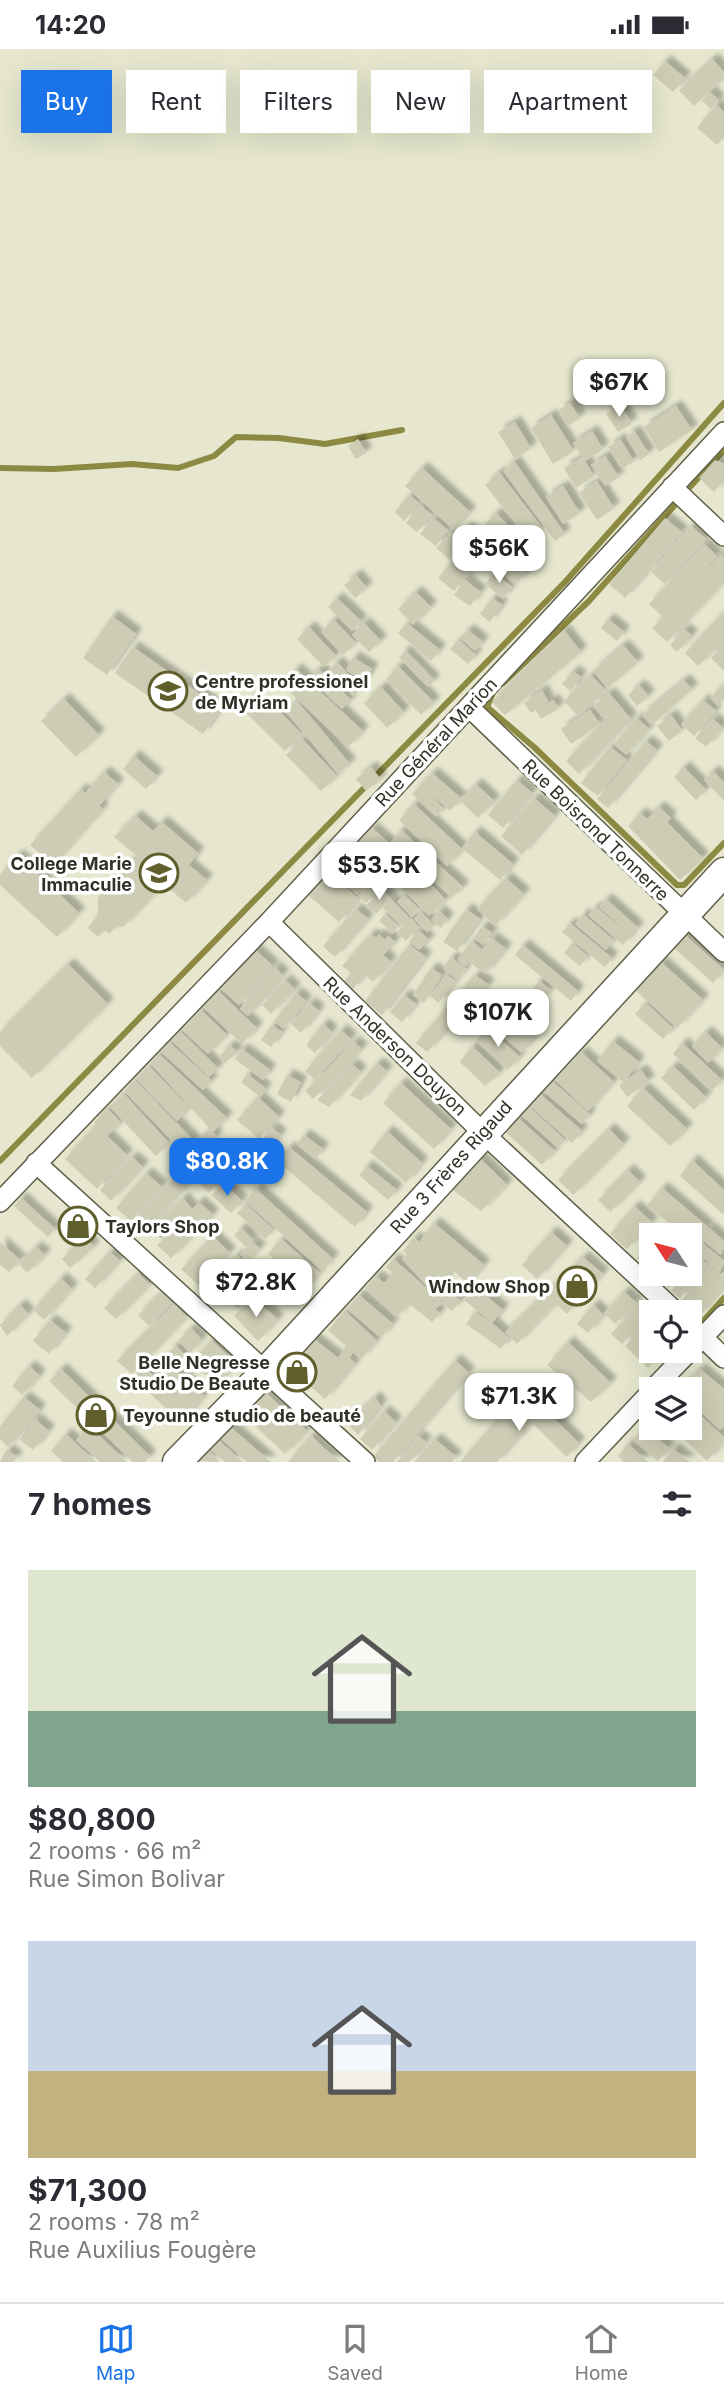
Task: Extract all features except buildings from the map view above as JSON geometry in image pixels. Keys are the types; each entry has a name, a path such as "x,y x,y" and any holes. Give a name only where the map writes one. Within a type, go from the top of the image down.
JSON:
{"street":[{"name":"Rue Général Marion","path":"0,1202 269,922 724,432"},
{"path":"672,487 724,536"},
{"name":"Rue Boisrond Tonnerre","path":"469,707 724,952"},
{"name":"Rue 3 Frères Rigaud","path":"177,1462 267,1370 482,1132 724,871"},
{"name":"Rue Anderson Douyon","path":"269,922 482,1132 663,1300"},
{"path":"36,1163 267,1370 365,1462"},
{"path":"702,1328 724,1315"},
{"path":"702,1337 724,1358"},
{"path":"585,1462 639,1405"}],"waterway":[{"path":"0,1161 565,582 724,403"},
{"path":"0,468 54,469 132,464 178,468 214,456 236,437 279,438 325,444 402,430"},
{"path":"690,487 724,450"},
{"path":"503,683 589,601 674,506"},
{"path":"493,693 487,707 534,747 677,885 684,885 724,843"},
{"path":"702,1323 724,1298"}],"place":[{"name":"Centre professionel de Myriam","path":"168,691"},
{"name":"College Marie Immaculie","path":"159,873"},
{"name":"Taylors Shop","path":"78,1226"},
{"name":"Window Shop","path":"577,1286"},
{"name":"Belle Negresse Studio De Beaute","path":"297,1372"},
{"name":"Teyounne studio de beauté","path":"96,1415"}]}
